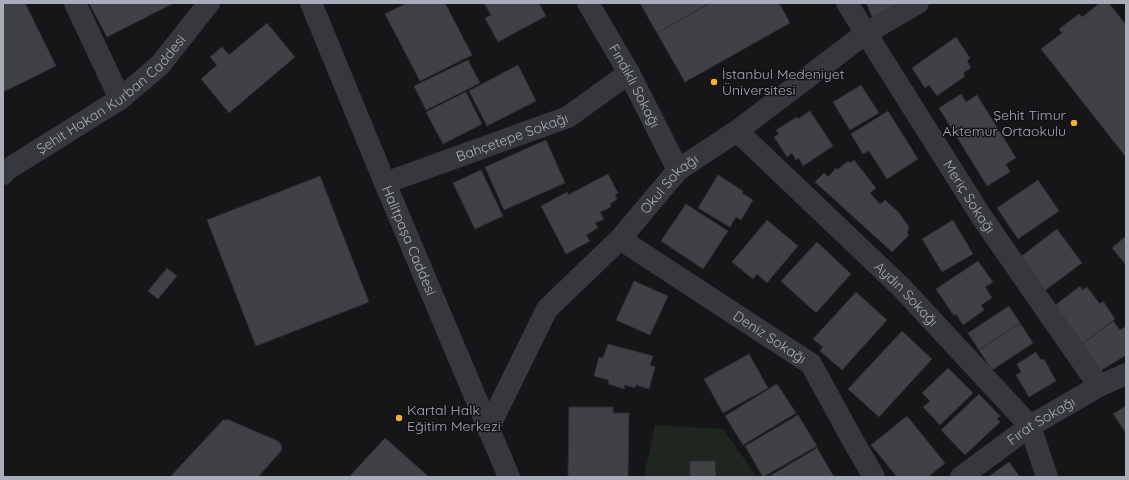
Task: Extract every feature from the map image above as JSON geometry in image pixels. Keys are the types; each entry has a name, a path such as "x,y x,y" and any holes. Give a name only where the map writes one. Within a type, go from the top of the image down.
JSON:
{"street":[{"path":"75,3 120,99"},
{"name":"Şehit Hakan Kurban Caddesi","path":"3,174 8,169 120,99 160,65 209,3"},
{"name":"Halitpaşa Caddesi","path":"311,3 509,477"},
{"name":"Fındıklı Sokağı","path":"588,3 629,73 678,170"},
{"name":"Meriç Sokağı","path":"846,3 980,216 1099,386"},
{"name":"Okul Sokağı","path":"488,429 546,309 620,239 678,170 737,131 866,33 918,3"},
{"name":"Bahçetepe Sokağı","path":"385,183 568,117 629,73"},
{"name":"Aydın Sokağı","path":"737,131 902,288 1030,426 1047,477"},
{"name":"Deniz Sokağı","path":"620,239 810,364 874,477"},
{"name":"Fırat Sokağı","path":"961,477 1030,426 1099,386 1126,374"}],"shaded area":[{"path":"655,425 723,429 757,477 644,477"}],"building":[{"path":"3,3 25,3 56,66 3,92"},
{"path":"89,3 174,3 107,37"},
{"path":"407,3 445,3 472,55 420,81 385,14"},
{"path":"484,3 539,3 546,16 498,42 485,18 491,15"},
{"path":"640,3 710,3 657,33"},
{"path":"710,3 779,3 790,23 685,82 657,33"},
{"path":"866,3 907,3 875,23"},
{"path":"1100,3 1109,3 1126,25 1126,157 1041,49 1062,33 1059,29 1079,14 1082,17"},
{"path":"267,23 295,57 229,113 201,79 217,65 210,57 222,47 229,55"},
{"path":"956,37 970,58 967,61 971,68 963,73 965,76 937,96 929,85 925,88 912,68"},
{"path":"468,60 480,83 426,110 414,86"},
{"path":"518,65 536,101 487,126 469,91"},
{"path":"861,85 879,113 850,130 833,102"},
{"path":"466,92 482,124 443,144 426,112"},
{"path":"961,94 966,102 977,95 1016,158 1006,164 1010,172 987,186 939,108"},
{"path":"810,111 833,146 803,166 799,158 796,160 792,153 787,157 774,137 779,134 776,130"},
{"path":"888,111 918,159 887,179 869,151 863,154 851,134"},
{"path":"546,140 565,183 504,210 485,167"},
{"path":"854,160 876,188 870,193 880,204 885,200 899,213 909,227 907,234 909,235 892,252 815,182 824,173 828,177 836,168 837,170 848,161 850,163"},
{"path":"481,170 503,216 475,229 453,183"},
{"path":"608,174 618,193 615,195 617,199 610,204 611,207 600,212 604,219 595,223 598,228 586,235 590,241 566,254 541,206 567,192 568,195"},
{"path":"718,175 743,191 742,193 753,200 741,220 736,217 730,227 698,208"},
{"path":"320,176 369,302 256,346 207,220"},
{"path":"1038,180 1059,211 1018,239 997,208"},
{"path":"686,204 728,231 703,269 661,241"},
{"path":"767,220 798,246 767,283 757,274 753,279 732,262"},
{"path":"953,220 973,254 942,272 922,239"},
{"path":"1057,229 1082,263 1044,291 1019,258"},
{"path":"1126,236 1126,265 1112,248"},
{"path":"817,242 851,274 816,313 781,281"},
{"path":"978,261 993,282 985,287 992,298 981,305 984,310 963,325 956,314 954,316 936,289"},
{"path":"167,268 177,276 158,299 148,291"},
{"path":"634,281 668,296 650,335 616,320"},
{"path":"1080,286 1082,290 1087,287 1100,304 1103,301 1115,319 1081,345 1053,307"},
{"path":"856,292 887,320 842,370 820,351 823,347 813,339"},
{"path":"1009,306 1020,323 979,350 968,333"},
{"path":"1113,321 1120,330 1125,327 1126,328 1126,355 1100,371 1081,345"},
{"path":"1020,323 1033,343 992,370 979,350"},
{"path":"902,331 932,359 879,417 848,389"},
{"path":"608,344 653,356 650,365 655,367 649,389 636,385 635,388 625,385 624,389 608,384 609,380 594,376 599,357 603,358"},
{"path":"1036,352 1041,360 1044,359 1056,381 1029,397 1016,375 1021,372 1017,364"},
{"path":"749,354 768,388 723,413 704,379"},
{"path":"948,368 973,393 940,425 923,407 930,401 922,393"},
{"path":"777,384 796,413 743,445 725,416"},
{"path":"979,394 1000,416 997,419 1000,422 965,455 941,430"},
{"path":"1126,406 1126,433 1113,414"},
{"path":"569,407 613,407 613,413 629,413 628,477 568,477"},
{"path":"798,415 817,446 763,477 745,446"},
{"path":"907,416 945,463 928,477 897,477 871,445"},
{"path":"223,420 229,420 278,441 282,446 281,451 258,477 170,477"},
{"path":"385,438 429,477 349,477"},
{"path":"817,448 834,477 770,477 770,476"},
{"path":"690,461 715,461 716,477 690,477"},
{"path":"1009,462 1020,477 988,477"}],"place":[{"name":"İstanbul Medeniyet Üniversitesi","path":"714,82"},
{"name":"Şehit Timur Aktemur Ortaokulu","path":"1074,123"},
{"name":"Kartal Halk Eğitim Merkezi","path":"399,418"}]}
